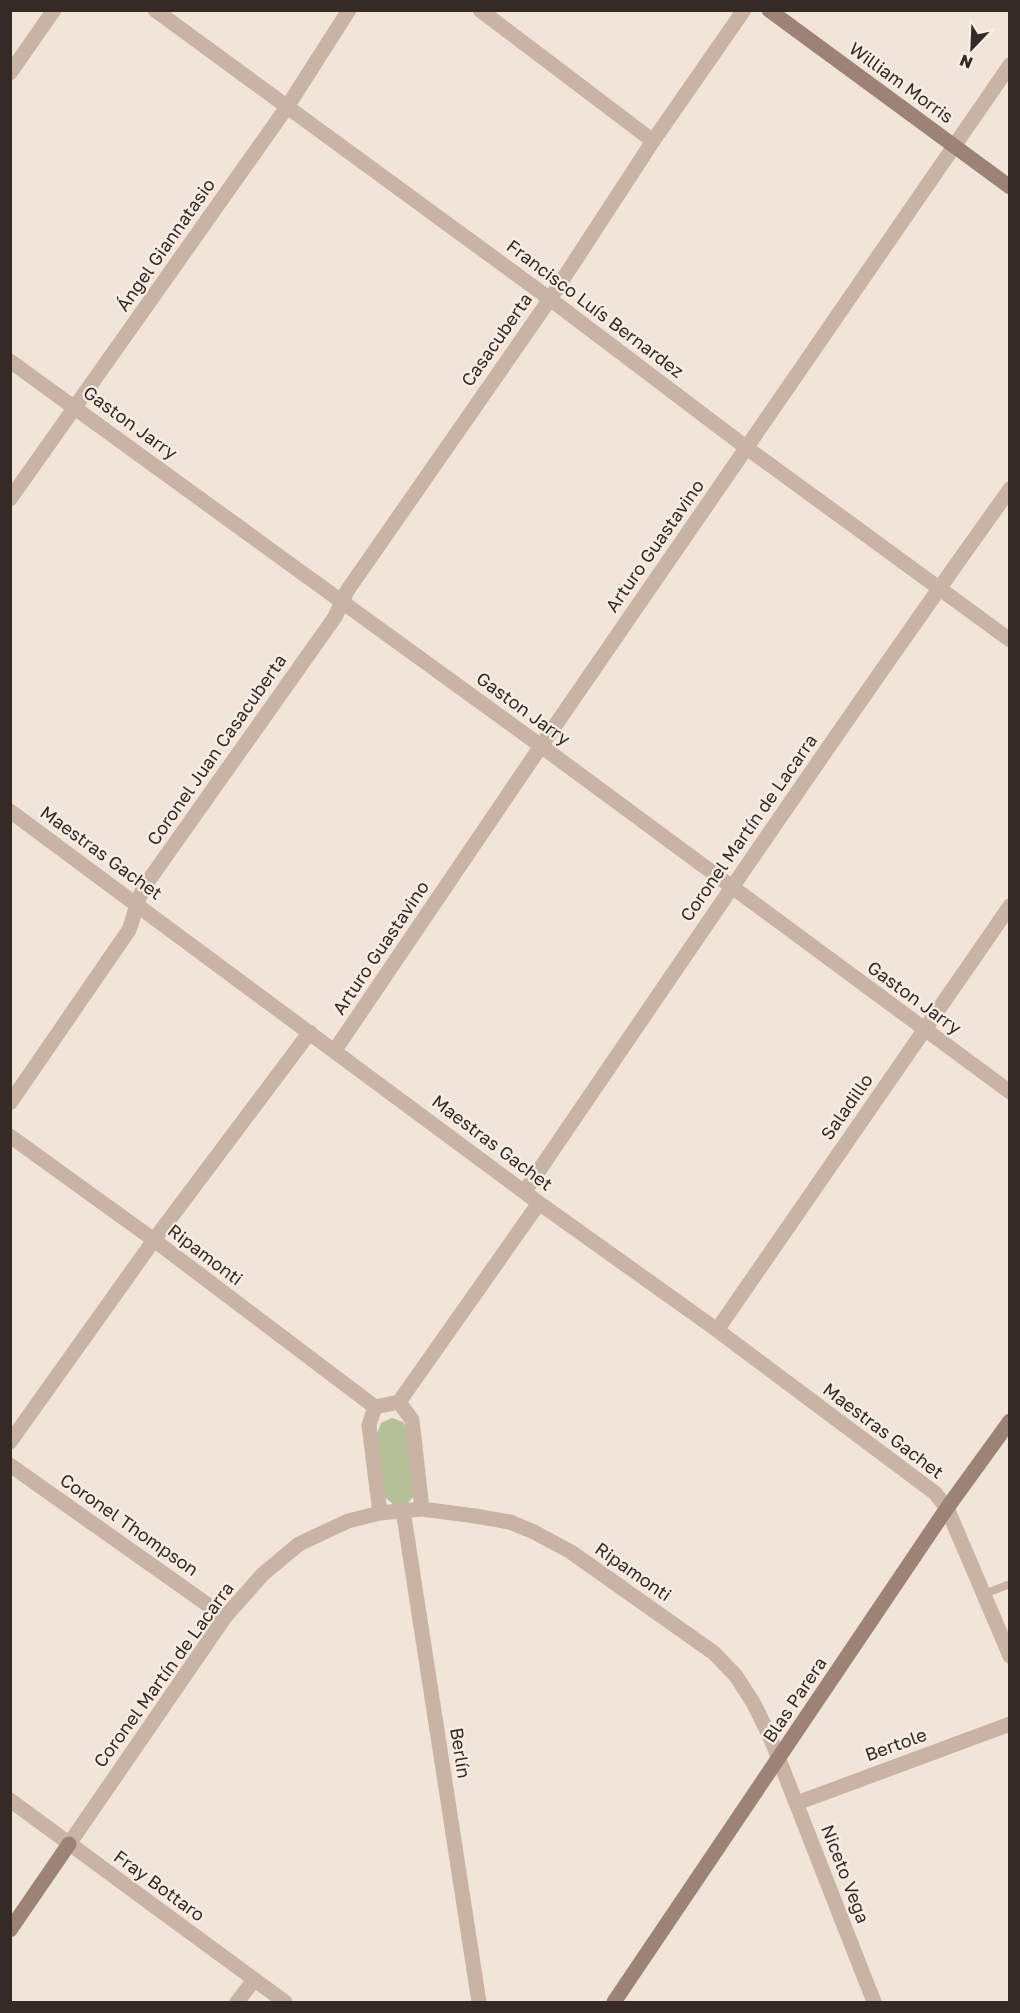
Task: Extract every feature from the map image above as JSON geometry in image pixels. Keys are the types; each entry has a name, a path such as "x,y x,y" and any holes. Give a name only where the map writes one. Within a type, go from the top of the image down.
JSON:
{"street":[{"path":"10,74 54,10"},
{"name":"Francisco Luís Bernardez","path":"155,10 1010,640"},
{"name":"Ángel Giannatasio","path":"10,499 287,107 349,10"},
{"path":"480,10 653,141"},
{"name":"Casacuberta","path":"341,601 550,299 653,141 744,10"},
{"name":"William Morris","path":"769,10 1010,187"},
{"name":"Arturo Guastavino","path":"335,1050 541,746 1010,65"},
{"name":"Gaston Jarry","path":"10,361 541,746 1010,1092"},
{"name":"Coronel Martín de Lacarra","path":"525,1191 939,588 1010,489"},
{"name":"Coronel Juan Casacuberta","path":"10,1103 129,930 135,903 144,887 335,616 341,601"},
{"name":"Maestras Gachet","path":"10,811 539,1203 717,1330 935,1493 948,1508"},
{"name":"Saladillo","path":"717,1330 1010,906"},
{"path":"10,1442 154,1240 310,1032"},
{"name":"Ripamonti","path":"10,1136 154,1240 375,1407"},
{"path":"380,1513 369,1425 375,1407 399,1402 539,1203"},
{"path":"399,1402 412,1420 422,1509"},
{"name":"Blas Parera","path":"614,2002 948,1508 1010,1421"},
{"name":"Coronel Thompson","path":"10,1465 225,1617"},
{"path":"948,1508 1010,1656"},
{"name":"Ripamonti","path":"403,1510 422,1509 510,1522 571,1552 714,1653 736,1676 754,1704 778,1759"},
{"name":"Coronel Martín de Lacarra","path":"10,1930 225,1617 263,1574 299,1544 348,1521 403,1510"},
{"name":"Berlín","path":"403,1510 478,2002"},
{"name":"Bertole","path":"797,1803 1010,1724"},
{"name":"Niceto Vega","path":"778,1759 874,2002"},
{"name":"Fray Bottaro","path":"10,1800 285,2002"},
{"path":"237,2002 254,1980"}],"lane":[{"path":"984,1594 1010,1584"}],"green space":[{"path":"392,1418 403,1422 406,1427 414,1496 406,1505 394,1505 385,1497 377,1434 381,1423"}]}
